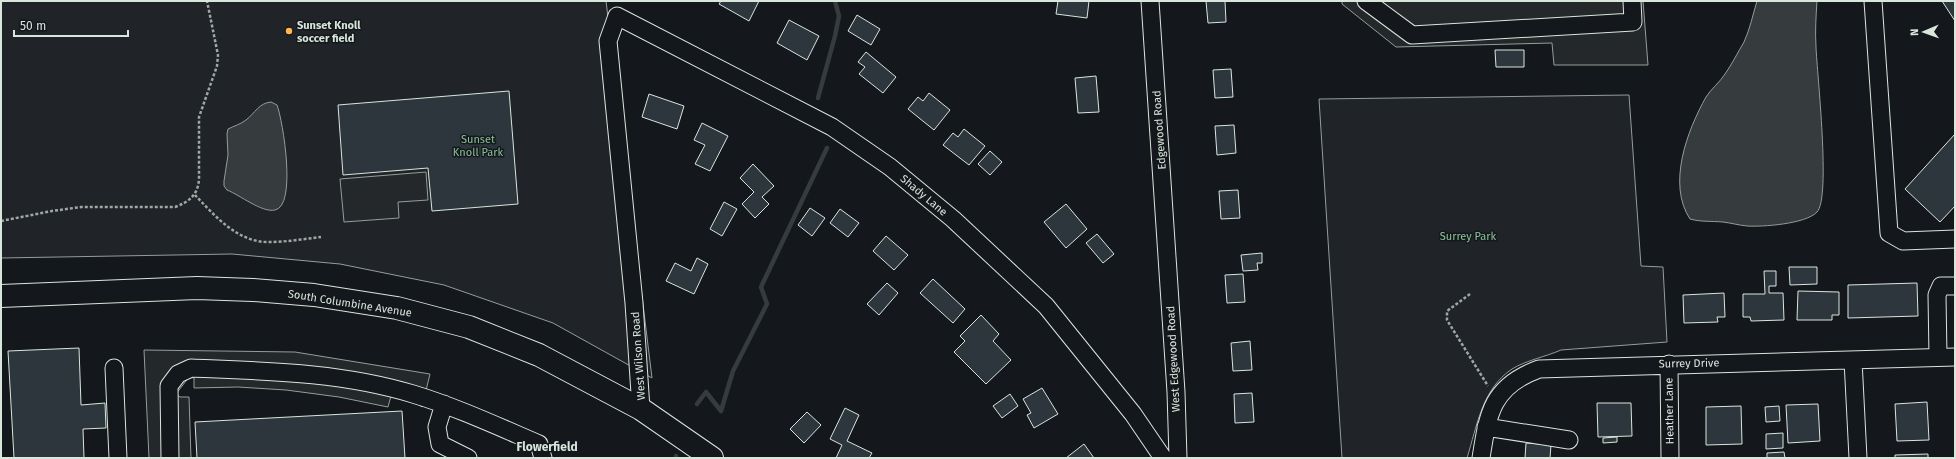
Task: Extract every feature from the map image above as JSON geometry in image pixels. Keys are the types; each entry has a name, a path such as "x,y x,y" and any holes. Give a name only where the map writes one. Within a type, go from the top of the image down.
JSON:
{"main road":[{"name":"South Columbine Avenue","path":"1,296 196,288 253,290 314,295 397,308 469,328 539,355 641,409 712,458"}],"street":[{"name":"Edgewood Road","path":"1150,1 1167,260"},
{"path":"1366,1 1412,35 1633,22 1632,1"},
{"path":"1873,1 1889,233 1903,242 1955,239"},
{"name":"West Wilson Road","path":"616,16 608,42 634,303 641,409"},
{"name":"Shady Lane","path":"616,16 832,127 890,168 953,219 1046,306 1133,414 1163,458"},
{"name":"West Edgewood Road","path":"1167,260 1176,392 1178,458"},
{"path":"1938,357 1937,295 1942,286 1955,286"},
{"name":"Surrey Drive","path":"1482,458 1489,414 1496,398 1515,380 1539,369 1668,364 1955,357"},
{"path":"1853,360 1858,458"},
{"name":"Heather Lane","path":"1668,364 1670,458"},
{"path":"114,368 118,458"},
{"path":"170,458 169,386 178,374 191,368 291,372 358,382 412,393 466,412 539,444 543,458"},
{"path":"444,404 437,427 440,444 468,458"},
{"path":"1486,427 1569,440"}],"path":[{"path":"1,221 52,211 81,208 175,207 184,204 195,195 199,188 199,117 217,66 218,54 207,1"},
{"path":"195,195 214,216 227,227 254,241 267,243 321,237"},
{"path":"1470,294 1447,311 1447,320 1496,398"}],"green space":[{"name":"Sunset Knoll Park","path":"1,1 606,1 652,378 553,323 444,285 340,264 232,254 1,258"},
{"name":"Surrey Park","path":"1629,95 1641,266 1663,267 1667,342 1561,350 1524,363 1512,369 1502,377 1487,398 1478,421 1467,458 1342,458 1319,99"}],"shaded area":[{"path":"1342,1 1643,1 1648,65 1554,65 1552,43 1396,47 1342,4"},
{"path":"1757,1 1817,1 1816,41 1823,160 1821,202 1817,212 1811,216 1784,224 1747,226 1690,219 1683,205 1680,190 1682,158 1687,141 1692,125 1706,97 1721,80 1744,42"},
{"path":"271,102 277,105 280,114 285,144 287,179 282,205 275,210 264,209 227,190 224,186 228,155 228,129 240,124 263,104"},
{"path":"426,172 428,200 398,202 399,218 344,222 340,179"},
{"path":"144,350 295,352 430,374 422,407 412,400 391,396 388,407 339,397 286,390 238,387 194,388 194,378 189,377 176,394 180,397 189,397 191,458 149,458"}],"building":[{"path":"721,1 759,1 749,21 719,4"},
{"path":"1058,1 1089,1 1087,18 1056,14"},
{"path":"1206,1 1225,1 1226,22 1208,23"},
{"path":"1942,1 1955,1 1955,21"},
{"path":"857,15 880,29 871,45 848,31"},
{"path":"789,20 819,36 807,60 777,43"},
{"path":"1495,50 1524,50 1524,67 1496,67"},
{"path":"866,52 896,77 883,93 859,74 865,67 858,62"},
{"path":"1231,69 1233,97 1215,98 1213,70"},
{"path":"1096,76 1099,112 1078,113 1075,78"},
{"path":"509,91 518,204 432,211 428,168 343,175 338,105"},
{"path":"929,93 950,110 934,130 908,109 918,97 923,101"},
{"path":"649,94 684,106 677,129 642,117"},
{"path":"702,123 728,136 710,171 695,164 705,145 694,140"},
{"path":"1234,125 1236,153 1217,155 1215,126"},
{"path":"964,129 985,146 969,165 943,145 953,133 958,137"},
{"path":"1955,134 1955,206 1940,222 1905,189"},
{"path":"990,151 1002,162 990,175 978,164"},
{"path":"753,164 774,186 762,197 769,204 755,218 742,204 754,192 740,178"},
{"path":"1238,190 1240,218 1221,219 1219,191"},
{"path":"724,202 737,209 722,236 710,229"},
{"path":"1066,204 1087,229 1066,248 1044,222"},
{"path":"810,208 825,218 812,236 798,225"},
{"path":"840,209 859,223 848,237 830,223"},
{"path":"1097,234 1114,254 1103,263 1086,243"},
{"path":"886,236 908,255 894,270 873,251"},
{"path":"1262,253 1262,263 1257,263 1258,270 1243,271 1241,255"},
{"path":"697,258 708,264 694,294 666,281 675,263 691,271"},
{"path":"1789,267 1817,267 1817,284 1790,285"},
{"path":"1764,271 1776,271 1776,286 1769,286 1769,293 1783,293 1784,320 1751,321 1750,317 1743,317 1743,294 1765,294"},
{"path":"1243,274 1245,302 1227,303 1225,275"},
{"path":"933,279 965,309 953,323 920,293"},
{"path":"887,283 898,293 879,315 867,304"},
{"path":"1917,283 1918,316 1848,318 1848,285"},
{"path":"1798,291 1839,292 1839,315 1832,315 1832,320 1797,320"},
{"path":"1724,293 1725,317 1717,317 1718,322 1684,323 1683,295"},
{"path":"981,315 999,334 993,341 1011,360 986,384 954,352 965,341 960,336"},
{"path":"1250,341 1252,370 1233,371 1231,343"},
{"path":"79,348 81,405 105,403 106,428 83,429 84,458 14,458 8,351"},
{"path":"1042,388 1058,414 1034,428 1027,415 1031,413 1023,399"},
{"path":"1252,393 1254,422 1235,423 1234,394"},
{"path":"1010,394 1018,406 1002,418 993,406"},
{"path":"1927,402 1929,440 1897,441 1895,404"},
{"path":"1597,403 1631,403 1632,436 1598,437"},
{"path":"1818,404 1820,441 1788,443 1786,405"},
{"path":"1741,406 1742,444 1706,445 1706,407"},
{"path":"1779,406 1780,421 1766,422 1765,407"},
{"path":"845,408 859,415 847,441 872,453 869,458 836,458 842,445 830,439"},
{"path":"402,411 405,458 197,458 195,422"},
{"path":"807,412 821,425 804,443 790,429"},
{"path":"1783,433 1783,448 1766,449 1766,434"},
{"path":"1617,437 1617,442 1603,443 1603,438"},
{"path":"1526,443 1551,445 1550,458 1525,458"},
{"path":"1084,444 1094,458 1066,458"},
{"path":"1784,452 1785,458 1767,458 1767,453"},
{"path":"1928,454 1928,458 1895,458 1895,455"}],"waterway":[{"path":"818,98 839,16 835,1"},
{"path":"697,404 706,392 721,411 733,371 767,304 761,287 827,148"}],"place":[{"name":"Sunset Knoll soccer field","path":"289,31"}],"district":[{"name":"Flowerfield","path":"547,447"}]}
